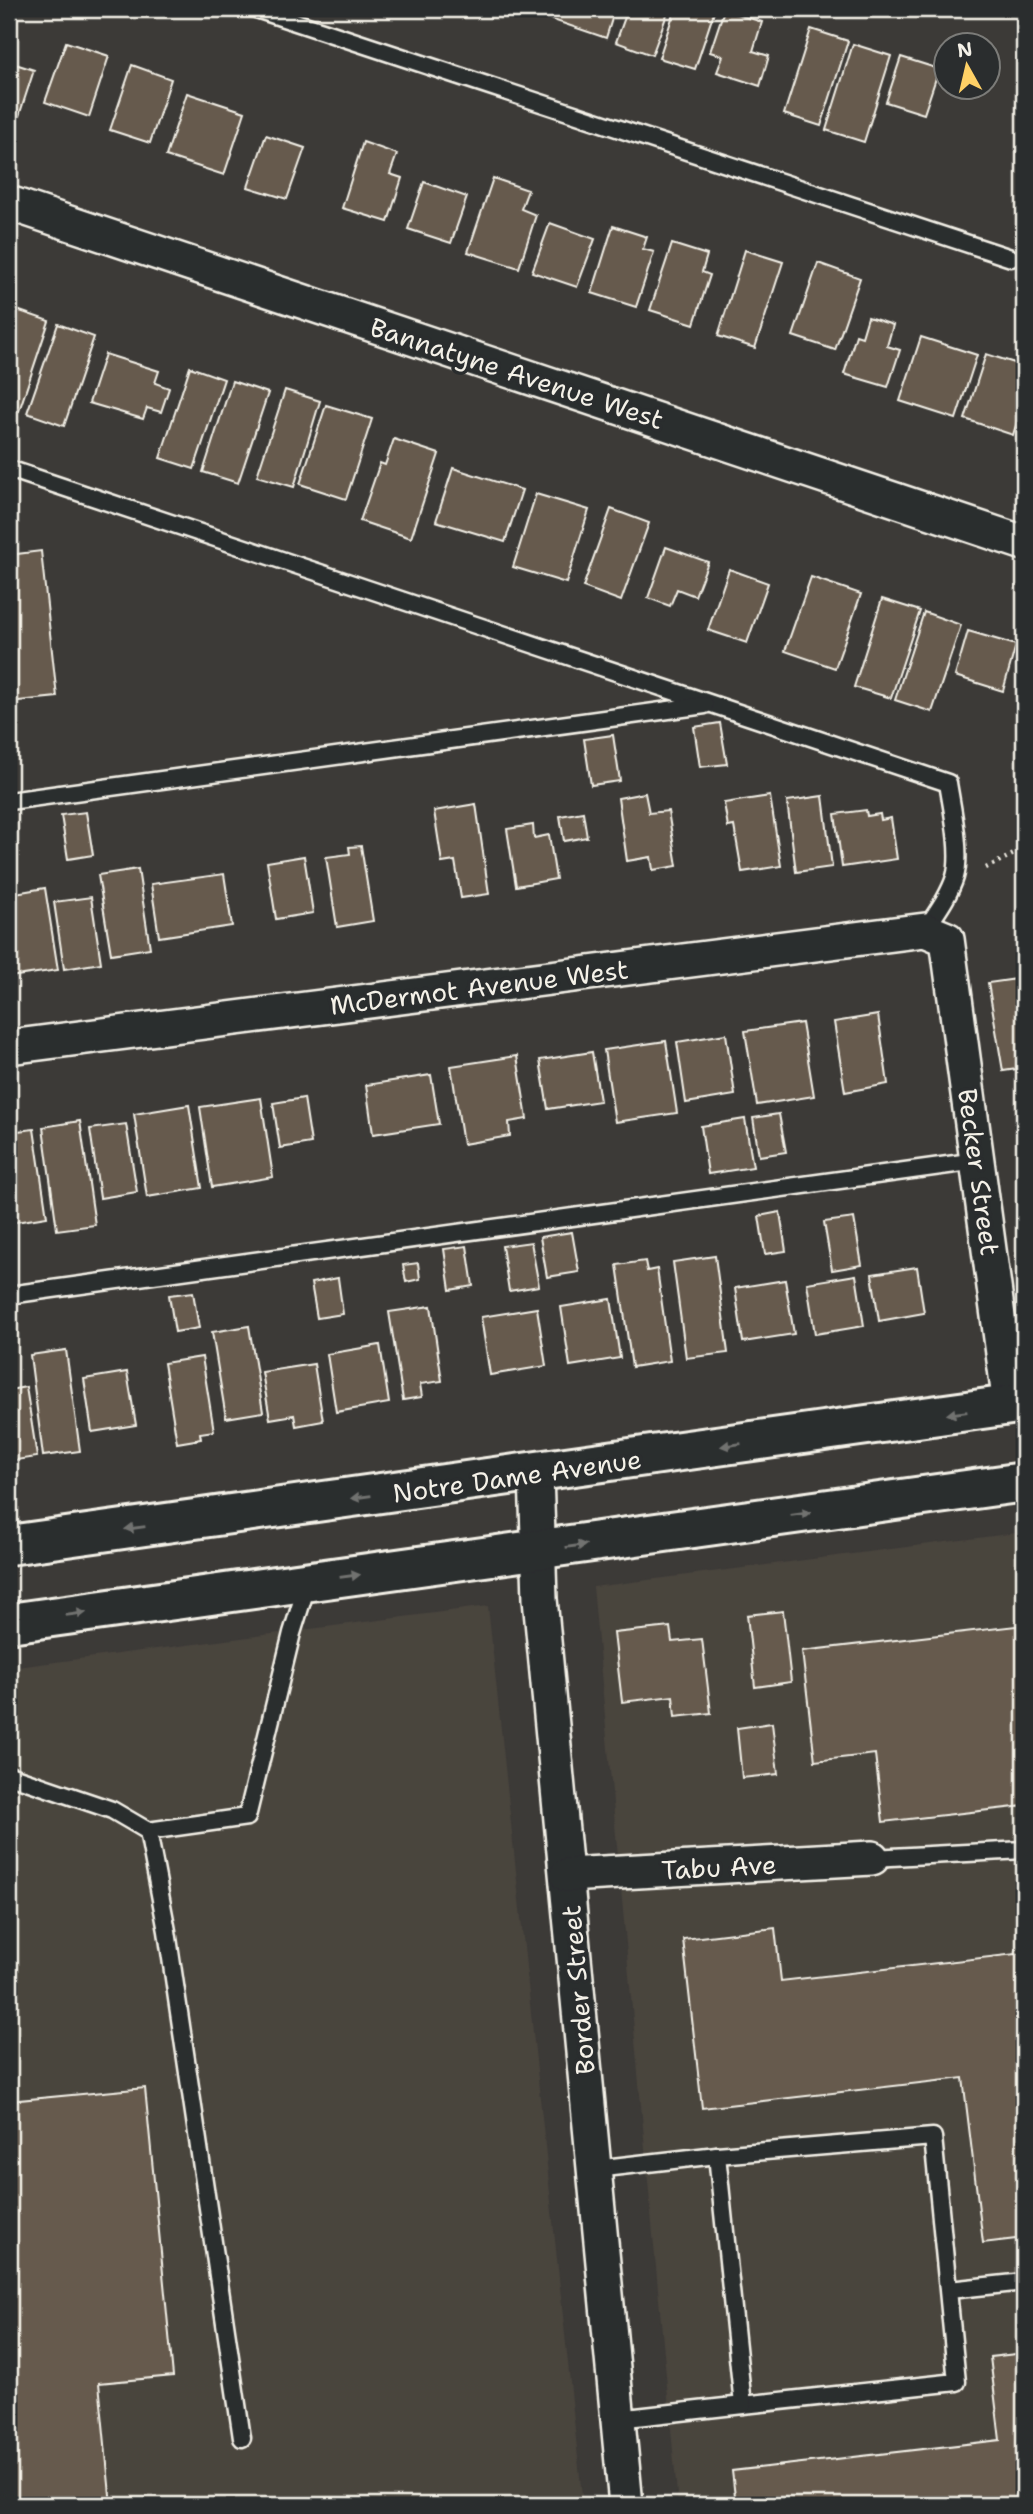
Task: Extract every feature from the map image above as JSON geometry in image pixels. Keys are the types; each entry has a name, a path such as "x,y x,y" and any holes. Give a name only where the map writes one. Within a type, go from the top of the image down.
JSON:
{"main road":[{"name":"Notre Dame Avenue","path":"9,1545 1017,1404"},
{"path":"9,1623 1024,1482"}],"street":[{"name":"Bannatyne Avenue West","path":"9,204 1024,542"},
{"name":"McDermot Avenue West","path":"9,1047 936,935"},
{"name":"Becker Street","path":"936,935 1017,1404"},
{"name":"Border Street","path":"536,1473 537,1551 626,2505"},
{"name":"Tabu Ave","path":"567,1875 872,1858"}],"lane":[{"path":"256,9 1011,258"},
{"path":"9,469 948,783 955,836 956,875 936,935"},
{"path":"9,801 710,704"},
{"path":"9,1295 977,1161"},
{"path":"9,1775 112,1810 148,1831 247,1817 292,1633 308,1582"},
{"path":"148,1831 167,1931 242,2438"},
{"path":"872,1858 1024,1850"},
{"path":"594,2169 717,2155 933,2137 949,2290 957,2382 618,2418"},
{"path":"717,2155 743,2405"},
{"path":"949,2290 1024,2282"}],"path":[{"path":"953,882 1024,849"}],"shaded area":[{"path":"1024,1532 1024,2505 678,2505 593,1587"},
{"path":"488,1606 583,2505 9,2505 9,1668"}],"building":[{"path":"554,9 615,9 606,38 550,19"},
{"path":"628,9 669,9 652,55 616,42"},
{"path":"675,9 715,9 695,69 659,58"},
{"path":"724,10 762,22 753,51 769,56 760,86 717,72 723,56 710,52"},
{"path":"811,29 848,41 821,126 784,114"},
{"path":"66,42 109,56 89,117 45,102"},
{"path":"853,44 891,56 864,142 826,130"},
{"path":"901,57 932,67 932,90 924,114 886,102"},
{"path":"9,62 34,70 19,116 9,112"},
{"path":"132,65 171,79 150,143 110,130"},
{"path":"187,93 245,112 224,175 166,156"},
{"path":"266,135 305,148 287,199 248,187"},
{"path":"363,142 397,154 390,174 402,178 388,222 342,208"},
{"path":"493,178 528,190 521,209 536,215 519,268 468,252"},
{"path":"424,182 467,197 451,243 408,229"},
{"path":"550,223 595,239 577,287 532,272"},
{"path":"613,226 647,237 643,249 654,252 636,307 592,293"},
{"path":"672,244 707,255 702,272 710,275 694,324 650,310"},
{"path":"745,250 783,262 755,348 718,336"},
{"path":"818,263 860,278 835,350 793,336"},
{"path":"14,309 49,321 19,411 9,408 9,324"},
{"path":"868,317 893,325 887,346 900,350 888,387 844,374 856,335 862,337"},
{"path":"58,324 94,337 64,426 27,413"},
{"path":"921,337 977,355 956,419 900,401"},
{"path":"105,354 159,371 155,383 169,388 161,412 147,408 143,419 89,403"},
{"path":"986,354 1024,366 1019,380 1024,382 1024,399 1013,435 965,419"},
{"path":"190,367 224,379 194,469 160,458"},
{"path":"232,381 268,393 238,483 203,472"},
{"path":"285,390 320,401 294,487 257,476"},
{"path":"326,405 372,419 346,499 300,484"},
{"path":"394,439 439,454 411,538 360,521 380,463 385,465"},
{"path":"453,468 522,490 505,542 436,521"},
{"path":"536,494 589,510 566,583 513,567"},
{"path":"611,509 649,523 621,601 583,587"},
{"path":"666,547 708,562 695,596 677,589 670,606 648,598"},
{"path":"41,551 57,697 9,702 9,555"},
{"path":"729,569 768,583 747,643 708,630"},
{"path":"811,577 861,594 835,668 785,651"},
{"path":"882,599 920,611 891,698 854,687"},
{"path":"924,612 961,625 932,712 895,700"},
{"path":"968,631 1016,645 1003,691 955,676"},
{"path":"720,723 727,764 700,767 694,727"},
{"path":"613,735 620,781 591,785 584,739"},
{"path":"645,793 649,813 668,811 677,866 653,870 651,857 627,861 618,798"},
{"path":"770,796 781,866 742,872 734,826 728,827 724,803"},
{"path":"823,796 832,867 796,872 787,801"},
{"path":"476,804 489,894 461,898 455,861 442,863 434,811"},
{"path":"866,810 867,816 880,814 881,820 891,818 897,859 842,867 835,814"},
{"path":"86,812 93,855 68,859 61,815"},
{"path":"583,812 587,837 564,841 560,816"},
{"path":"533,825 534,838 549,835 556,879 516,886 507,829"},
{"path":"361,846 373,921 337,927 326,857 350,854 349,847"},
{"path":"304,856 313,913 276,919 267,862"},
{"path":"138,869 150,948 111,954 98,875"},
{"path":"224,874 232,926 159,937 151,884"},
{"path":"45,888 58,970 9,977 9,894"},
{"path":"91,897 101,963 64,969 54,902"},
{"path":"1024,978 1024,1068 1003,1071 988,983"},
{"path":"878,1015 888,1084 845,1092 834,1022"},
{"path":"802,1023 814,1096 757,1105 745,1031"},
{"path":"726,1034 735,1095 686,1103 677,1042"},
{"path":"666,1041 677,1113 615,1122 604,1050"},
{"path":"592,1052 600,1101 548,1109 540,1060"},
{"path":"517,1056 527,1119 509,1122 510,1136 463,1144 451,1066"},
{"path":"431,1075 439,1124 373,1134 366,1085"},
{"path":"261,1098 273,1177 212,1187 200,1107"},
{"path":"304,1098 311,1143 280,1148 273,1103"},
{"path":"189,1105 202,1188 147,1197 134,1114"},
{"path":"779,1114 786,1152 759,1156 753,1118"},
{"path":"745,1119 753,1167 708,1174 701,1126"},
{"path":"80,1121 95,1225 57,1230 43,1127"},
{"path":"126,1124 137,1192 100,1198 90,1129"},
{"path":"34,1129 47,1217 9,1223 9,1132"},
{"path":"780,1212 786,1251 765,1254 759,1216"},
{"path":"854,1218 862,1265 832,1270 824,1222"},
{"path":"572,1232 579,1272 547,1277 540,1237"},
{"path":"531,1242 539,1286 509,1291 502,1246"},
{"path":"467,1246 473,1286 450,1290 444,1249"},
{"path":"715,1256 728,1353 686,1358 673,1262"},
{"path":"645,1261 647,1271 657,1269 670,1361 632,1367 617,1265"},
{"path":"418,1263 420,1279 406,1282 403,1265"},
{"path":"917,1267 924,1313 879,1321 872,1274"},
{"path":"856,1275 864,1326 815,1334 807,1283"},
{"path":"338,1278 343,1314 317,1318 311,1283"},
{"path":"785,1280 794,1334 743,1342 735,1288"},
{"path":"193,1292 199,1328 175,1332 169,1295"},
{"path":"611,1299 620,1358 570,1366 561,1307"},
{"path":"431,1306 442,1381 420,1384 422,1397 403,1400 389,1312"},
{"path":"537,1308 546,1366 490,1375 481,1317"},
{"path":"249,1326 263,1412 226,1418 212,1332"},
{"path":"380,1345 389,1403 336,1412 327,1354"},
{"path":"66,1350 80,1451 43,1456 30,1355"},
{"path":"202,1357 214,1431 200,1433 201,1439 177,1443 164,1363"},
{"path":"314,1364 323,1421 296,1426 294,1415 270,1419 262,1372"},
{"path":"127,1372 136,1425 92,1432 84,1379"},
{"path":"26,1387 37,1457 9,1461 9,1390"},
{"path":"783,1611 791,1682 755,1687 747,1615"},
{"path":"1024,1625 1024,1806 883,1822 875,1754 815,1761 802,1651"},
{"path":"670,1627 672,1642 702,1639 711,1713 675,1717 673,1696 622,1702 614,1633"},
{"path":"772,1723 778,1774 742,1778 737,1728"},
{"path":"775,1928 781,1981 1024,1953 1024,2238 983,2243 963,2078 702,2108 683,1939"},
{"path":"145,2088 173,2376 99,2383 111,2505 9,2505 9,2101"},
{"path":"1024,2353 1024,2505 736,2505 732,2471 1000,2440 990,2357"}]}
